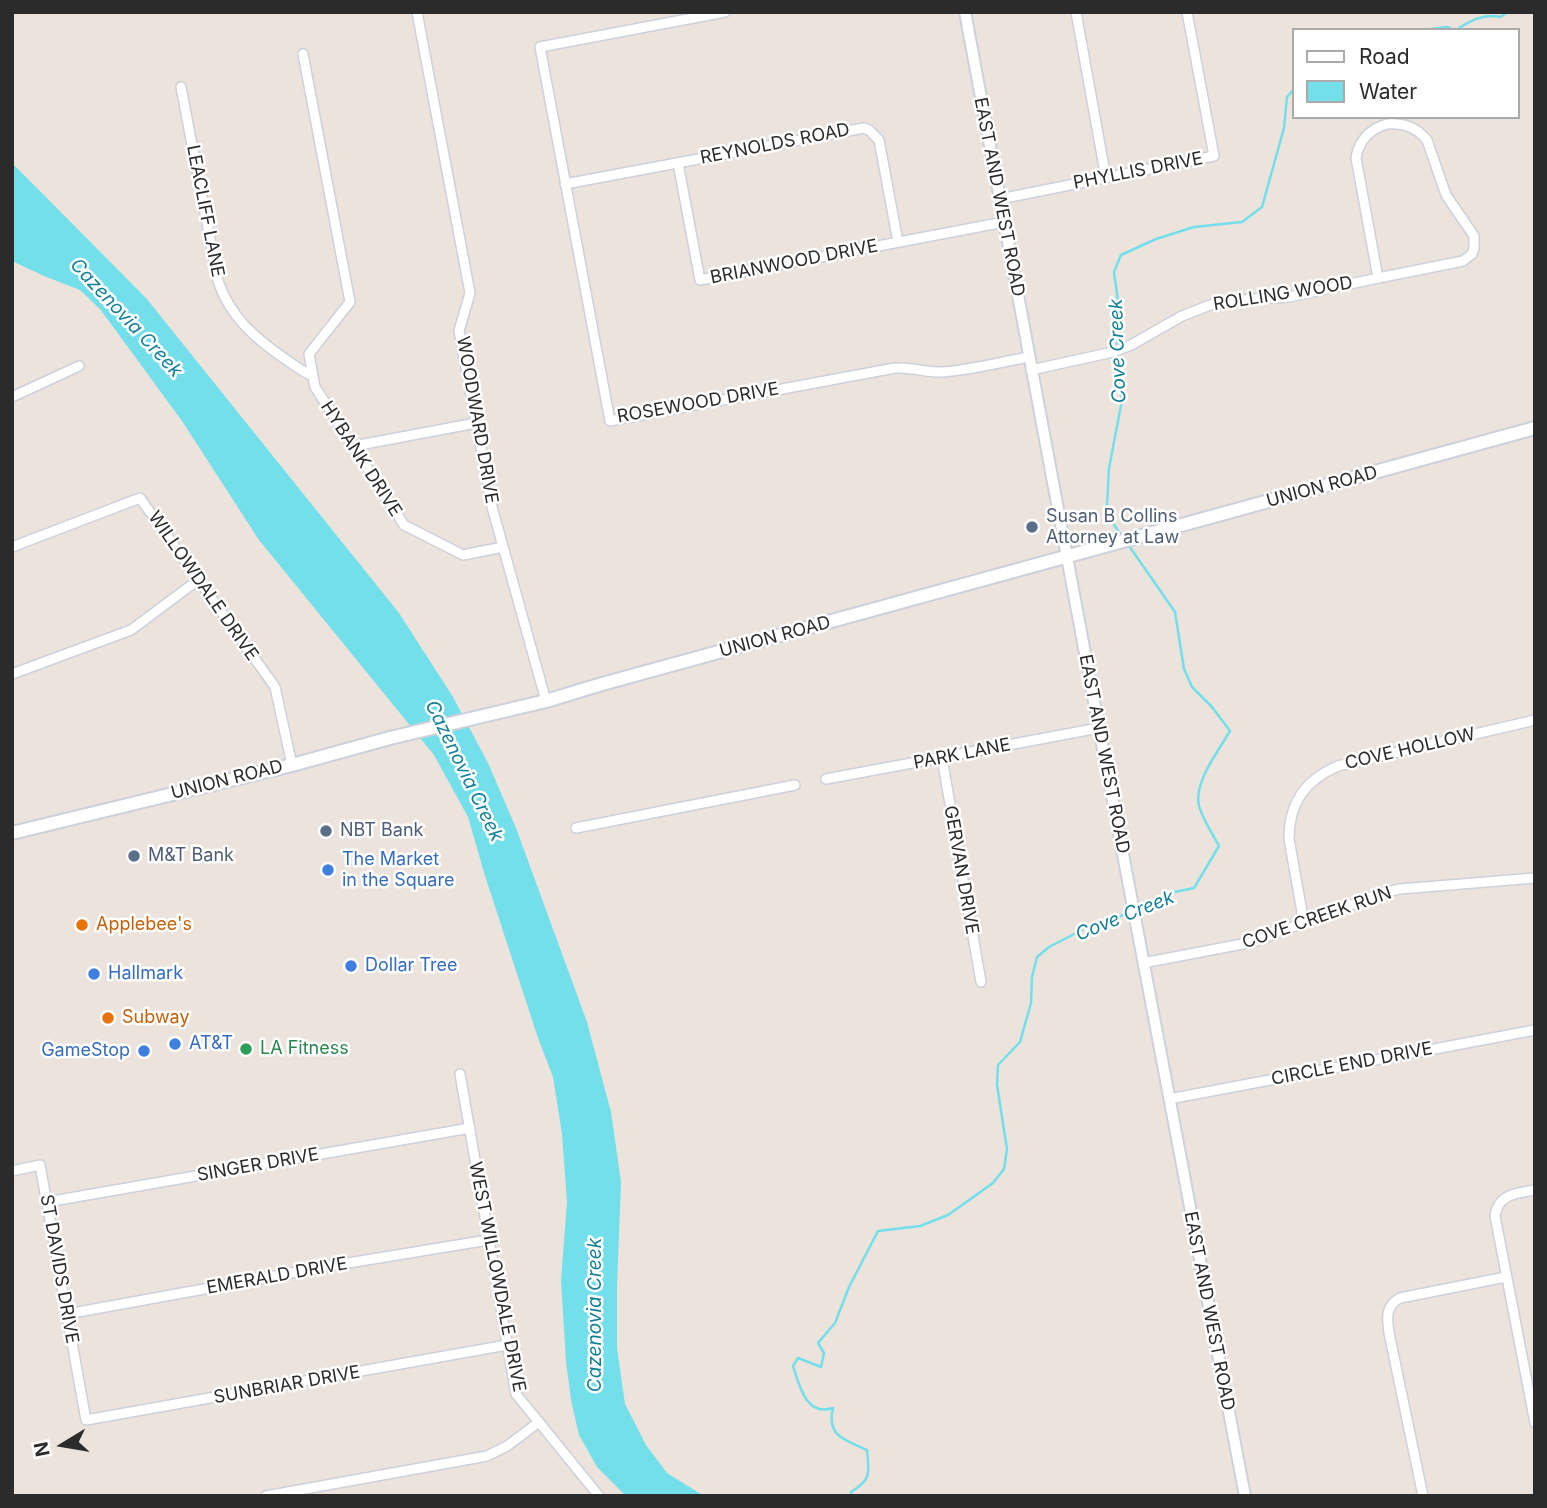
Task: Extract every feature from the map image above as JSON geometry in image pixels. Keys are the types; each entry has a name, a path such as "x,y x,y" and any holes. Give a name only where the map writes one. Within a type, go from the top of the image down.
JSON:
{"main road":[{"name":"UNION ROAD","path":"12,833 546,701 1535,428"}],"street":[{"name":"WOODWARD DRIVE","path":"417,12 470,293 459,331 476,423 492,507 546,701"},
{"name":"ROSEWOOD DRIVE","path":"725,12 540,47 610,421 895,368 951,371 1029,357"},
{"name":"EAST AND WEST ROAD","path":"965,12 1245,1496"},
{"path":"1076,12 1107,177"},
{"name":"PHYLLIS DRIVE","path":"1000,199 1214,156 1186,12"},
{"path":"303,54 350,302 309,354 313,376"},
{"name":"LEACLIFF LANE","path":"181,87 222,295 236,317 256,337 313,376"},
{"name":"ROLLING WOOD","path":"1031,370 1113,352 1131,345 1182,316 1210,305 1289,297 1463,261 1472,254 1475,243 1471,232 1446,195 1427,140 1415,129 1395,124 1371,131 1360,144 1356,158 1378,278"},
{"name":"REYNOLDS ROAD","path":"565,184 864,128 879,140 898,242"},
{"name":"BRIANWOOD DRIVE","path":"678,163 700,280 1004,222"},
{"path":"12,397 79,366"},
{"name":"HYBANK DRIVE","path":"313,376 315,387 404,525 463,555 503,547"},
{"path":"354,446 476,423"},
{"name":"WILLOWDALE DRIVE","path":"12,547 140,498 275,687 292,765"},
{"path":"12,674 131,630 198,580"},
{"name":"COVE HOLLOW","path":"1304,923 1289,827 1296,802 1312,782 1338,766 1535,720"},
{"name":"PARK LANE","path":"826,779 1098,727"},
{"name":"GERVAN DRIVE","path":"942,758 981,982"},
{"path":"576,828 795,785"},
{"name":"COVE CREEK RUN","path":"1143,963 1253,942 1363,899 1400,889 1535,878"},
{"name":"CIRCLE END DRIVE","path":"1169,1099 1535,1030"},
{"name":"WEST WILLOWDALE DRIVE","path":"460,1074 516,1394 599,1496"},
{"name":"SINGER DRIVE","path":"47,1202 470,1129"},
{"name":"ST DAVIDS DRIVE","path":"12,1171 40,1166 82,1401"},
{"path":"1535,1190 1508,1195 1496,1210 1495,1216 1535,1423"},
{"name":"EMERALD DRIVE","path":"67,1314 488,1240"},
{"path":"1423,1496 1389,1333 1388,1308 1400,1298 1506,1277"},
{"name":"SUNBRIAR DRIVE","path":"82,1401 86,1420 507,1345"},
{"path":"266,1496 487,1456 507,1446 539,1422"}],"water":[{"name":"Cazenovia Creek","path":"12,163 146,298 399,613 453,697 488,763 516,828 587,1022 611,1112 621,1182 617,1348 625,1404 646,1445 667,1473 704,1496 626,1496 597,1467 579,1435 566,1361 561,1280 567,1202 562,1134 553,1077 486,879 468,817 434,755 259,540 182,421 100,309 80,290 12,261"}],"waterway":[{"name":"Cove Creek","path":"1459,28 1477,19 1500,17 1508,12"},
{"name":"Cove Creek","path":"1439,28 1449,28"},
{"name":"Cove Creek","path":"1123,538 1108,516 1107,505 1109,468 1122,400 1117,372 1117,324 1120,317 1114,272 1121,255 1156,239 1194,227 1242,222 1262,207 1284,128 1287,97 1292,91"},
{"name":"Cove Creek","path":"1127,543 1175,612 1184,669 1192,687 1230,731 1203,777 1198,797 1203,816 1219,846 1194,888 1174,892 1168,900 1138,910"},
{"name":"Cove Creek","path":"851,1496 851,1492 863,1483 868,1475 867,1450 839,1436 832,1425 833,1408 824,1410 810,1404 801,1390 793,1366 798,1358 821,1367 824,1353 818,1343 835,1323 849,1287 878,1231 920,1226 948,1215 993,1183 1004,1169 1007,1149 997,1085 998,1065 1020,1042 1031,1003 1032,977 1037,957 1049,947 1084,929 1132,912"}],"place":[{"name":"Susan B Collins Attorney at Law","path":"1032,527"},
{"name":"NBT Bank","path":"326,831"},
{"name":"M&T Bank","path":"134,856"},
{"name":"The Market in the Square","path":"328,870"},
{"name":"Applebee's","path":"82,925"},
{"name":"Dollar Tree","path":"351,966"},
{"name":"Hallmark","path":"94,974"},
{"name":"Subway","path":"108,1018"},
{"name":"AT&T","path":"175,1044"},
{"name":"LA Fitness","path":"246,1049"},
{"name":"GameStop","path":"144,1051"}]}
